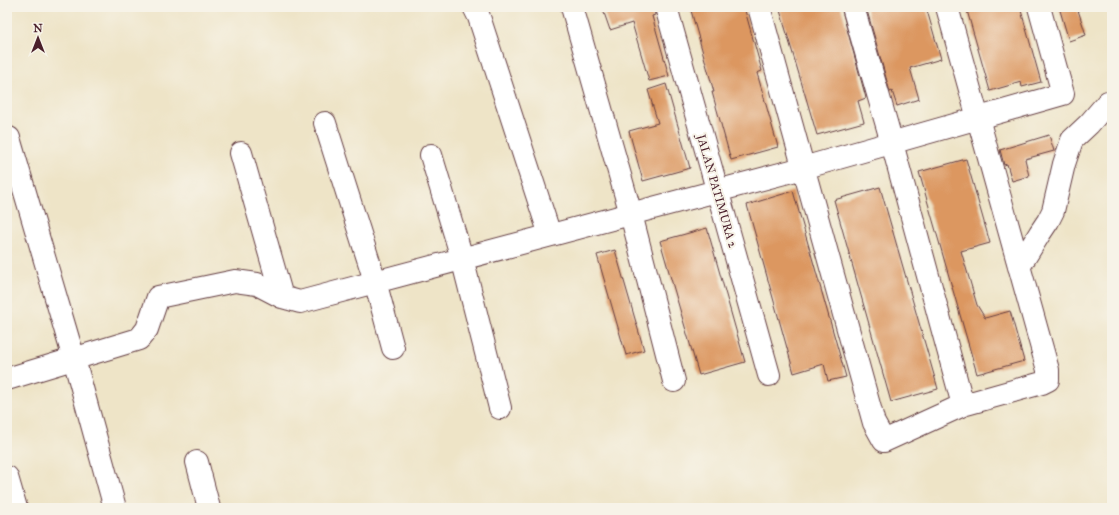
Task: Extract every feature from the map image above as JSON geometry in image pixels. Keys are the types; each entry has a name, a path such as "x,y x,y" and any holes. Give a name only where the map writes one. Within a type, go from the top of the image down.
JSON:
{"street":[{"path":"474,7 479,17 550,235"},
{"path":"572,7 630,214 674,381"},
{"name":"JALAN PATIMURA 2","path":"666,7 769,375"},
{"path":"759,7 874,423 884,441 963,405 1048,380 1048,370 947,7"},
{"path":"853,7 892,143 963,405"},
{"path":"7,379 139,339 147,329 158,297 235,281 257,284 282,298 300,302 803,168 1063,94 1039,7"},
{"path":"1019,267 1053,211 1064,164 1072,140 1089,124 1108,102"},
{"path":"325,123 375,281 393,348"},
{"path":"7,137 9,138 74,359 115,508"},
{"path":"241,153 282,298"},
{"path":"431,155 462,258 500,408"},
{"path":"197,462 209,508"},
{"path":"7,477 16,508"}],"building":[{"path":"602,7 654,7 655,15 652,16 669,76 649,81 632,23 610,30"},
{"path":"690,7 744,7 762,71 757,73 778,147 731,160"},
{"path":"779,7 841,7 866,98 858,101 864,122 817,135"},
{"path":"866,7 926,7 941,59 910,68 919,99 897,106 892,91 890,92"},
{"path":"966,7 1020,7 1041,82 1022,87 1021,82 990,91"},
{"path":"1059,7 1077,7 1086,35 1069,41"},
{"path":"666,84 690,168 643,181 629,131 658,123 648,90"},
{"path":"1049,135 1054,151 1025,159 1029,176 1012,181 1007,164 1004,165 1000,150"},
{"path":"966,159 990,243 961,251 977,305 985,318 1010,311 1024,361 977,374 919,172"},
{"path":"880,187 938,389 891,402 834,200"},
{"path":"793,191 846,377 828,381 824,364 794,373 747,205"},
{"path":"707,228 745,362 699,375 660,241"},
{"path":"615,250 644,350 626,355 597,255"}]}
